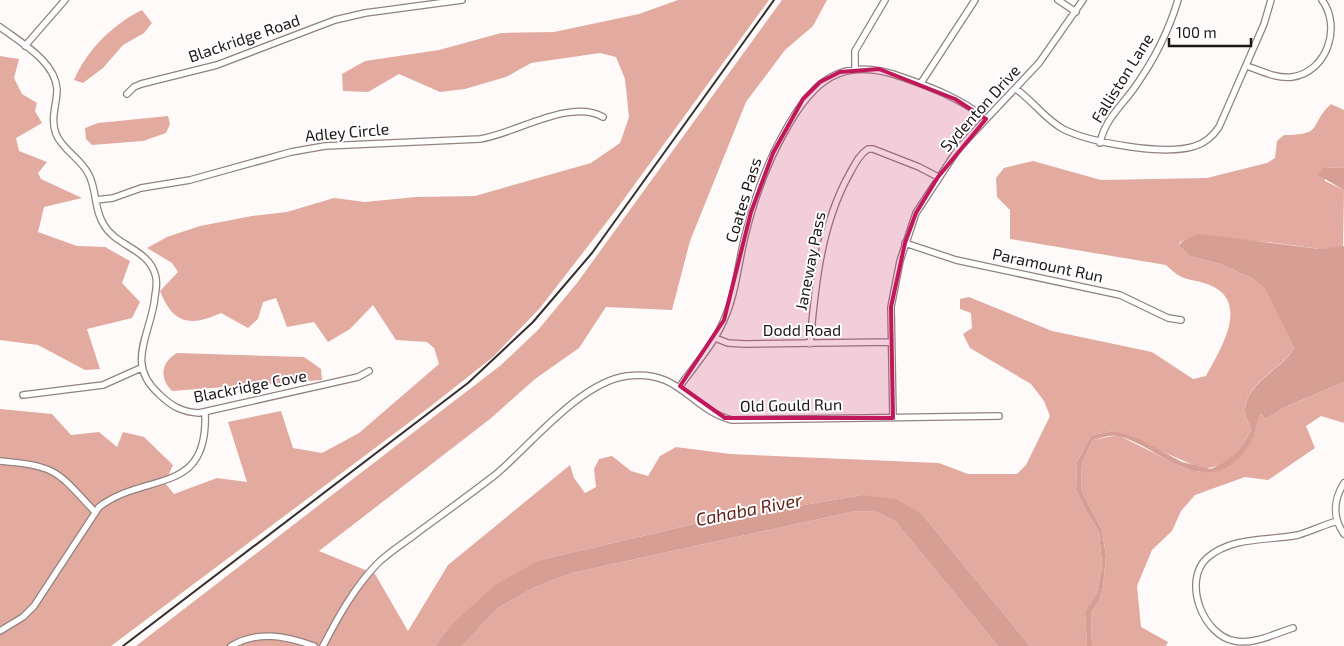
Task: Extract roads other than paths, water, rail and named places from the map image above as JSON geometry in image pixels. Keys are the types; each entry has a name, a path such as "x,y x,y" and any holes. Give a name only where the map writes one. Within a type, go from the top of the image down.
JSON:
{"street":[{"path":"25,46 65,0"},
{"name":"Blackridge Road","path":"127,94 134,87 141,84 217,65 334,20 365,13 462,0"},
{"path":"854,69 855,51 885,0"},
{"path":"921,83 975,0"},
{"path":"1058,0 1076,12"},
{"name":"Sydenton Drive","path":"893,418 891,307 905,243 916,213 958,149 1039,63 1084,0"},
{"name":"Falliston Lane","path":"1100,143 1108,120 1132,91 1153,58 1171,22 1178,0"},
{"path":"1016,89 1061,128 1100,143 1182,149 1201,144 1219,127 1247,66 1264,24 1271,0"},
{"path":"1247,66 1286,77 1302,74 1312,69 1324,56 1331,35 1331,20 1322,0"},
{"path":"0,26 38,56 53,75 57,90 52,117 56,135 64,148 83,165 93,185 98,212 107,230 144,258 155,274 157,282 154,306 141,351 141,368 103,385 23,395"},
{"name":"Coates Pass","path":"680,386 715,338 724,320 732,298 751,212 773,153 793,115 810,92 832,76 854,69 887,71 921,83 969,106 986,119"},
{"name":"Adley Circle","path":"96,200 113,198 149,186 190,180 291,152 318,147 347,144 480,139 500,135 557,114 592,113 603,117"},
{"name":"Janeway Pass","path":"810,344 816,288 827,231 839,195 859,157 868,149 873,149 938,177"},
{"name":"Paramount Run","path":"905,243 956,260 1120,295 1168,318 1181,320"},
{"name":"Dodd Road","path":"715,338 728,343 810,344 891,342"},
{"name":"Blackridge Cove","path":"141,368 147,381 156,393 176,408 186,412 206,412 358,378 369,371"},
{"name":"Old Gould Run","path":"323,646 360,583 379,562 496,473 573,404 608,381 627,376 654,377 680,386 710,410 732,420 999,416"},
{"path":"0,631 23,617 34,606 95,512 112,499 185,471 199,457 206,434 206,412"},
{"path":"0,461 34,464 54,472 61,476 95,512"},
{"path":"1344,483 1336,507 1337,520 1344,534"},
{"path":"1294,628 1255,640 1235,642 1228,639 1213,628 1198,602 1196,592 1198,573 1208,558 1241,543 1260,538 1297,535 1337,520"},
{"path":"231,646 242,640 273,635 314,646"}],"railway":[{"path":"123,646 468,383 533,322 592,253 774,0"}],"water label":[{"name":"Cahaba River","path":"749,510"}]}
